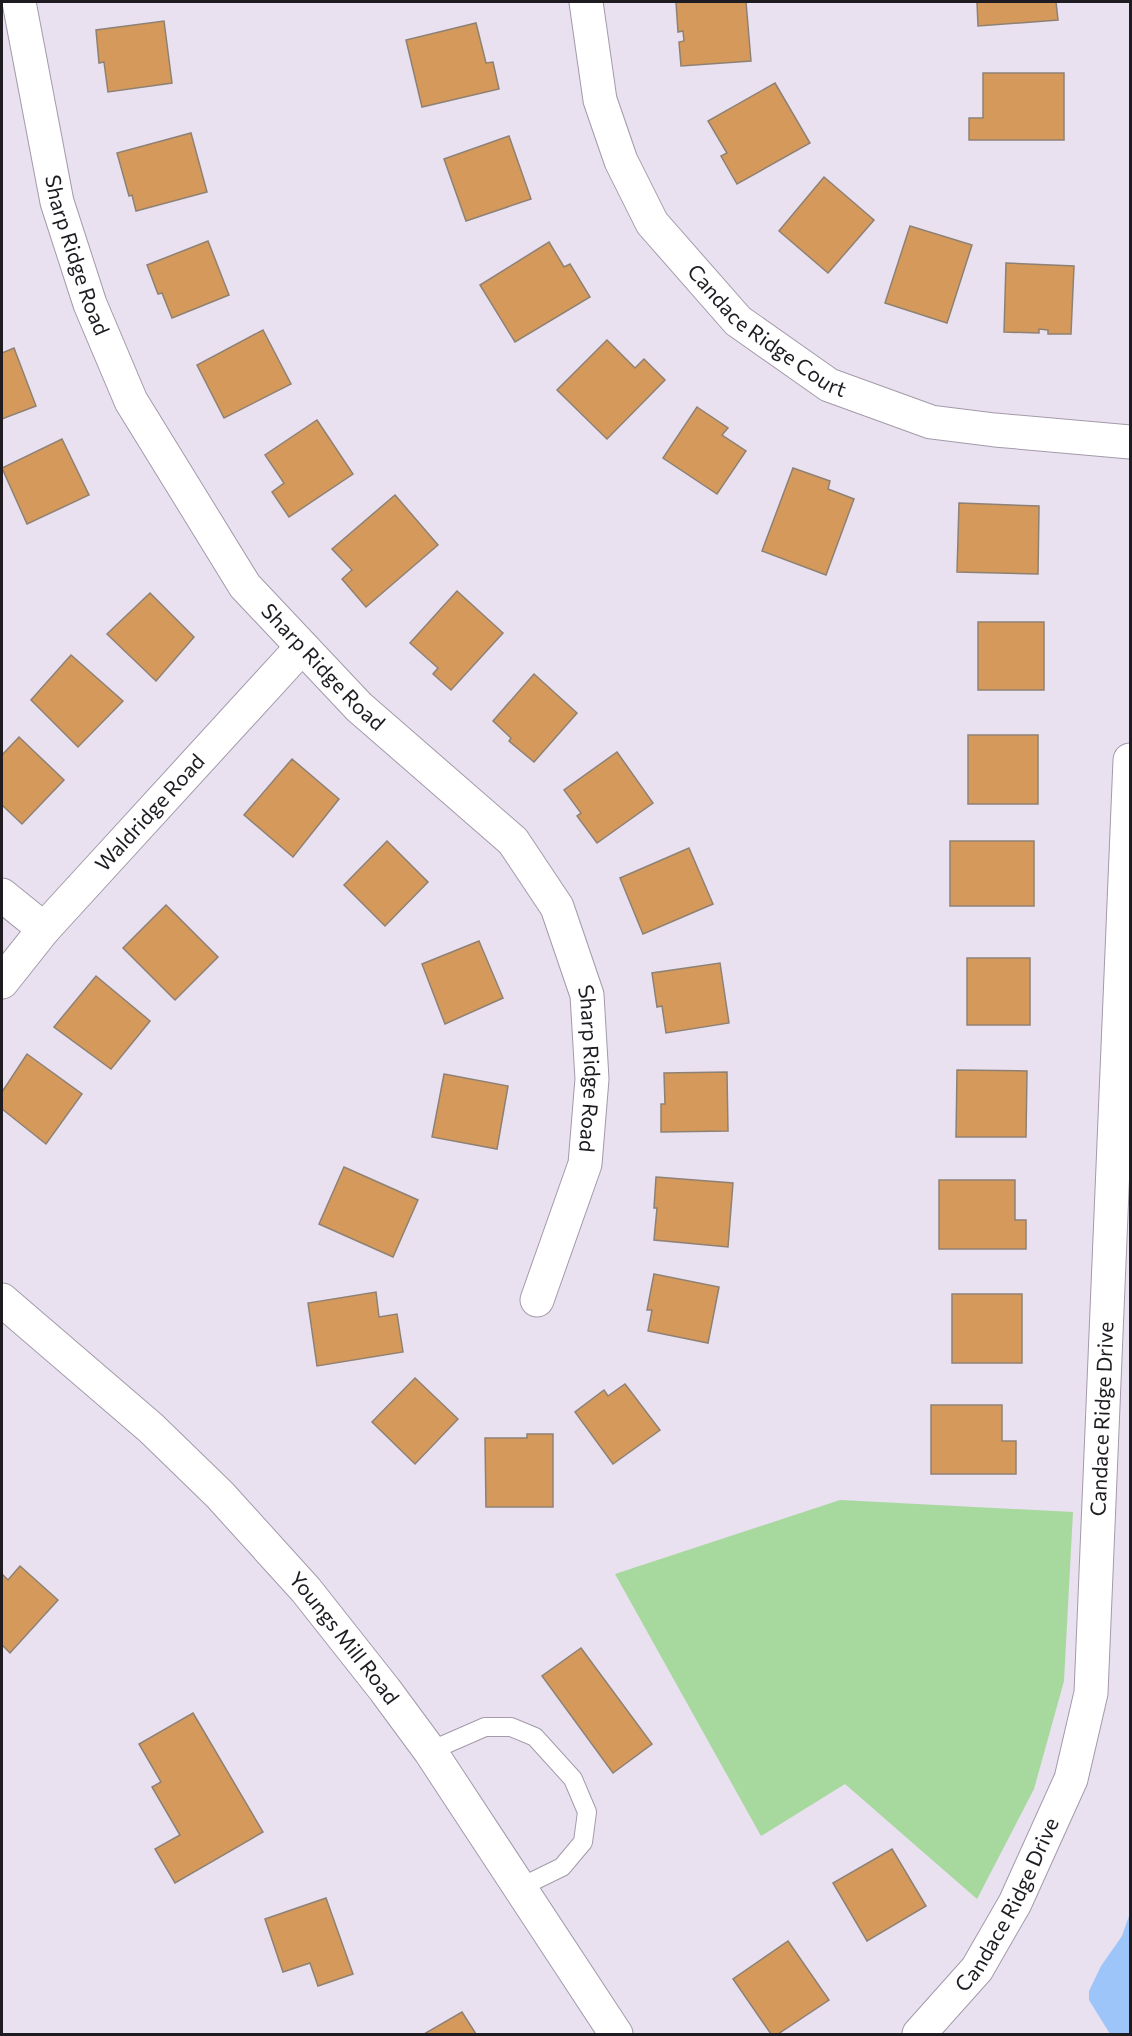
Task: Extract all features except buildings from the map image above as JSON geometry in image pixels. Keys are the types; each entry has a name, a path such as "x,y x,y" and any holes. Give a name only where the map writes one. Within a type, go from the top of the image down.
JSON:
{"street":[{"name":"Sharp Ridge Road","path":"19,2 57,202 90,304 131,401 245,586 359,707 513,841 557,907 587,995 592,1078 585,1164 537,1300"},
{"name":"Candace Ridge Court","path":"586,2 600,100 621,161 652,223 738,321 829,385 931,422 1131,442"},
{"name":"Waldridge Road","path":"2,982 44,929 302,647"},
{"name":"Candace Ridge Drive","path":"920,2034 976,1969 1015,1903 1071,1779 1091,1693 1131,760"},
{"path":"2,895 44,929"},
{"name":"Youngs Mill Road","path":"2,1300 151,1428 220,1494 306,1590 430,1751 616,2034"}],"lane":[{"path":"430,1751 485,1727 511,1727 535,1737 573,1779 587,1812 583,1842 562,1867 519,1888"}],"green space":[{"path":"840,1500 1073,1512 1064,1681 1034,1789 977,1899 845,1784 761,1836 615,1574"}],"water":[{"path":"1130,1913 1130,2034 1110,2034 1089,2000 1089,1991 1101,1966 1122,1936"}]}
